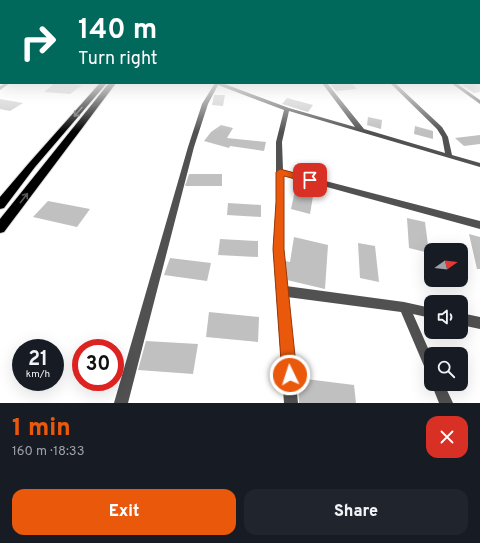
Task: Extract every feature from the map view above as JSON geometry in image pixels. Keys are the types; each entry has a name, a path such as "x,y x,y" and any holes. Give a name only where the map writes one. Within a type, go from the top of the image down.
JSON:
{"highway":[{"path":"0,206 32,165 95,94"},
{"path":"0,228 105,94"},
{"path":"32,165 49,166"}],"street":[{"path":"121,403 191,147 204,104 210,94"},
{"path":"246,94 287,109 480,165"},
{"path":"333,94 361,130"},
{"path":"404,94 440,128 445,137 449,156"},
{"path":"468,94 480,102"},
{"path":"287,109 279,142 280,202 278,249 291,403"},
{"path":"280,172 480,225"},
{"path":"282,291 404,307 424,311"},
{"path":"404,307 424,354"},
{"path":"468,320 480,323"},
{"path":"440,391 446,403"}],"building":[{"path":"214,95 225,95 223,106 212,105"},
{"path":"287,98 313,105 308,112 282,104"},
{"path":"0,99 23,103 10,111 0,109"},
{"path":"368,117 382,120 381,129 367,125"},
{"path":"221,125 233,128 227,138 266,142 264,151 230,146 229,148 204,141 211,132"},
{"path":"415,126 433,131 433,139 414,134"},
{"path":"480,135 480,144 464,146 455,138"},
{"path":"189,174 222,174 222,186 185,186"},
{"path":"296,186 314,190 310,214 291,209"},
{"path":"48,201 90,209 77,227 33,217"},
{"path":"228,203 261,205 261,217 227,215"},
{"path":"407,218 425,222 428,243 424,243 424,252 409,248"},
{"path":"469,234 480,237 480,269 477,269"},
{"path":"294,237 328,245 325,289 287,280 285,261 290,262"},
{"path":"220,239 258,241 258,257 218,255"},
{"path":"358,243 375,246 379,282 360,278"},
{"path":"170,258 211,263 207,281 164,275"},
{"path":"209,312 259,317 258,342 206,337"},
{"path":"146,341 198,344 193,374 138,370"},
{"path":"298,378 354,385 356,403 299,403"}],"route":[{"path":"290,375 278,249 280,172 310,180"}]}
